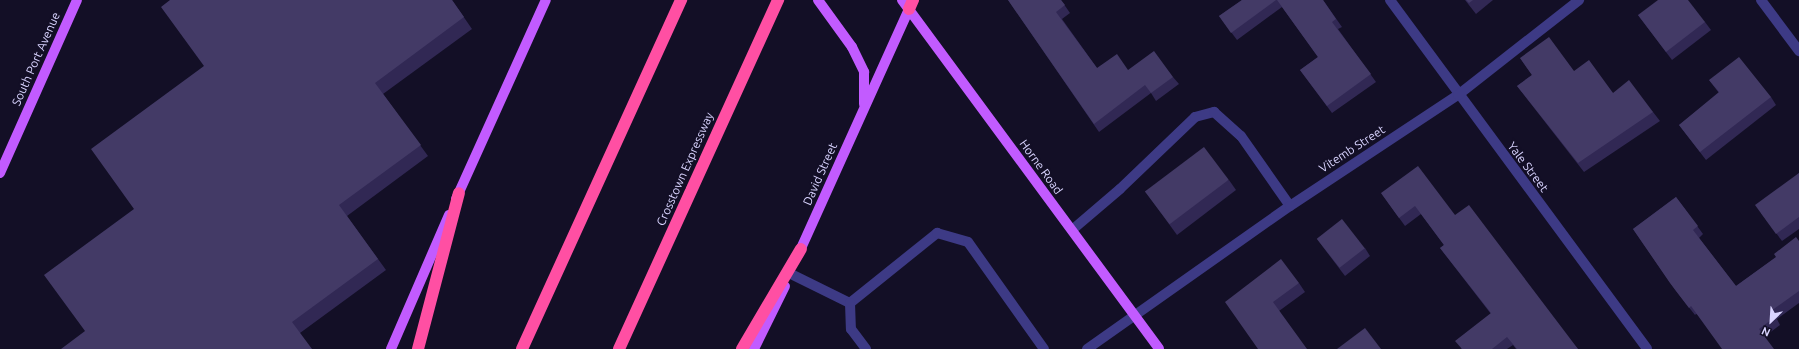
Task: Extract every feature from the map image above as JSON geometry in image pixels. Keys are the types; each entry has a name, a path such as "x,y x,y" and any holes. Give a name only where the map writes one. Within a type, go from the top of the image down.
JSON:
{"highway":[{"path":"522,349 638,90 681,0"},
{"name":"Crosstown Expressway","path":"619,349 778,0"},
{"path":"418,349 459,193"},
{"path":"742,349 801,249"}],"main road":[{"name":"South Port Avenue","path":"0,173 4,154 77,0"},
{"path":"391,349 546,0"},
{"path":"818,0 852,47 864,72 864,106"},
{"name":"David Street","path":"754,349 791,274 908,3"},
{"name":"Horne Road","path":"908,3 1159,349"}],"street":[{"name":"Yale Street","path":"1390,0 1458,95 1647,349"},
{"name":"Vitemb Street","path":"1087,349 1290,206 1458,95 1579,0"},
{"path":"1761,0 1799,51"},
{"path":"1072,230 1120,189 1195,117 1214,112 1241,136 1290,206"},
{"path":"850,303 937,234 968,242 1044,349"},
{"path":"791,274 850,303"},
{"path":"850,303 851,328 866,349"}],"building":[{"path":"170,0 452,0 464,17 375,83 421,145 339,205 378,259 292,322 312,349 61,349 85,331 44,275 134,209 91,149 204,66 161,7"},
{"path":"1008,0 1061,0 1065,5 1056,12 1097,68 1117,54 1128,70 1154,51 1173,77 1151,93 1145,85 1094,124"},
{"path":"1242,0 1276,0 1231,33 1219,16"},
{"path":"1277,0 1323,0 1336,19 1332,22 1371,74 1327,106 1300,70 1318,57"},
{"path":"1466,0 1473,0 1469,3"},
{"path":"1658,0 1688,0 1705,22 1666,52 1638,15"},
{"path":"1549,37 1574,71 1589,60 1613,93 1629,80 1653,112 1578,163 1517,86 1532,75 1520,58"},
{"path":"1739,57 1771,97 1700,152 1679,125 1719,92 1709,80"},
{"path":"1204,147 1229,180 1170,224 1145,192"},
{"path":"1418,166 1455,215 1469,205 1578,349 1517,349 1507,337 1492,349 1462,349 1455,341 1491,313 1440,248 1444,245 1415,206 1399,218 1381,193"},
{"path":"1799,173 1799,217 1776,234 1755,205"},
{"path":"1676,197 1698,226 1693,230 1736,286 1776,257 1774,254 1796,237 1799,241 1799,291 1771,311 1775,317 1759,329 1774,349 1722,349 1691,306 1689,308 1670,283 1633,229"},
{"path":"1342,219 1365,248 1340,268 1317,239"},
{"path":"1281,259 1299,283 1273,302 1307,349 1258,349 1225,302"},
{"path":"1365,328 1381,349 1337,349"}]}
